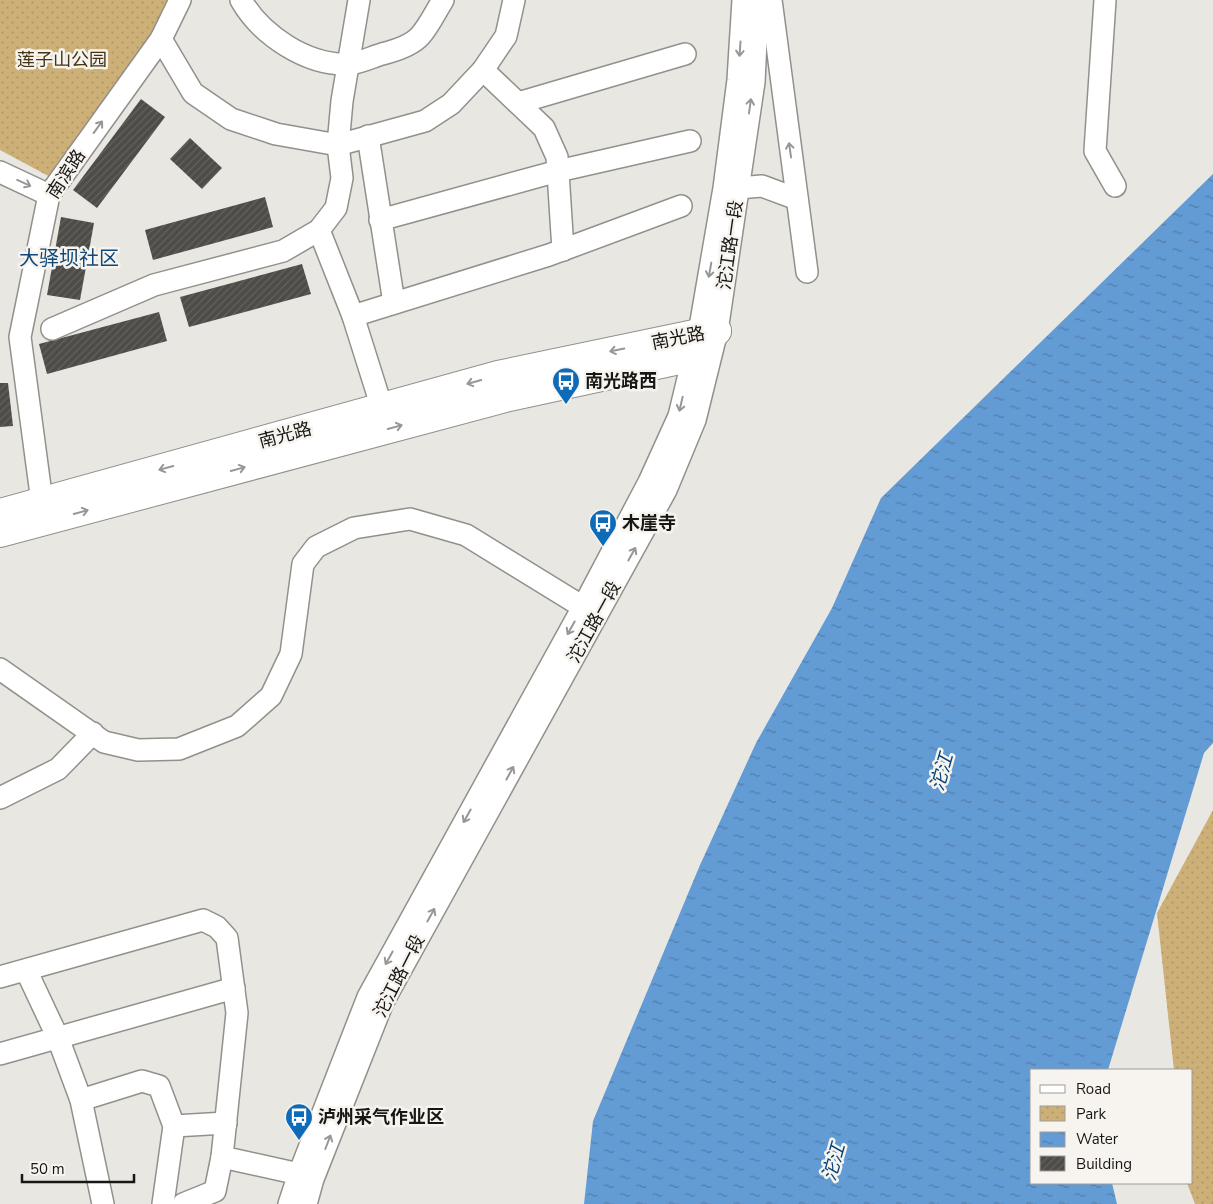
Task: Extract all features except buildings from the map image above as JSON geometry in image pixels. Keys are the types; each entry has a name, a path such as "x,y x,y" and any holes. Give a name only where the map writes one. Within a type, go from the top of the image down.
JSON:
{"main road":[{"name":"南光路","path":"0,533 43,512 382,408 498,376 703,340"},
{"name":"南光路","path":"0,513 43,512 509,397 703,340"}],"street":[{"name":"南滨路","path":"43,512 20,337 49,195 161,39 180,0"},
{"path":"241,0 249,15 265,32 302,53 323,60 349,64 393,51 419,37 443,0"},
{"path":"52,329 154,285 283,250 319,230 336,208 342,178 338,145 342,102 359,0"},
{"path":"161,39 193,93 231,119 276,134 338,145 425,120 451,104 484,70 506,36 514,0"},
{"name":"沱江路一段","path":"289,1204 306,1177 383,1002 590,613 666,490 694,420 738,80 743,0"},
{"name":"沱江路一段","path":"590,613 678,416 703,340 738,188 754,82 758,0"},
{"path":"771,0 807,272"},
{"path":"1105,0 1095,151 1116,186"},
{"path":"518,103 685,54"},
{"path":"484,70 544,128 557,157 562,250"},
{"path":"368,136 394,303"},
{"path":"380,220 558,171 690,141"},
{"path":"0,172 49,195"},
{"path":"738,188 762,186 797,199"},
{"path":"353,316 562,250 681,206"},
{"path":"319,230 353,316 382,408"},
{"path":"0,669 104,742 138,750 179,749 237,726 271,696 291,654 303,564 316,547 354,528 410,519 466,535 590,613"},
{"path":"0,798 58,769 93,733"},
{"path":"0,977 203,920 217,927 227,938 237,1013 222,1157 215,1191 183,1204"},
{"path":"26,970 58,1038 81,1100 103,1204"},
{"path":"0,1054 234,988"},
{"path":"81,1100 142,1081 159,1086 174,1126 163,1204"},
{"path":"174,1126 226,1123"},
{"path":"222,1157 306,1177"},
{"name":"沱江路一段","path":"306,1177 306,1204"}],"green space":[{"name":"莲子山公园","path":"0,0 172,0 158,28 52,178 0,150"},
{"path":"1213,810 1213,1204 1195,1204 1187,1184 1193,1184 1193,1069 1174,1069 1157,913"}],"water":[{"name":"沱江","path":"1213,174 1213,743 1204,753 1108,1069 1030,1069 1030,1184 1112,1184 1117,1204 584,1204 593,1121 700,865 756,743 832,608 881,498"}],"place":[{"name":"南光路西","path":"566,405"},
{"name":"木崖寺","path":"603,547"},
{"name":"泸州采气作业区","path":"299,1141"}],"district":[{"name":"大驿坝社区","path":"69,258"}]}
